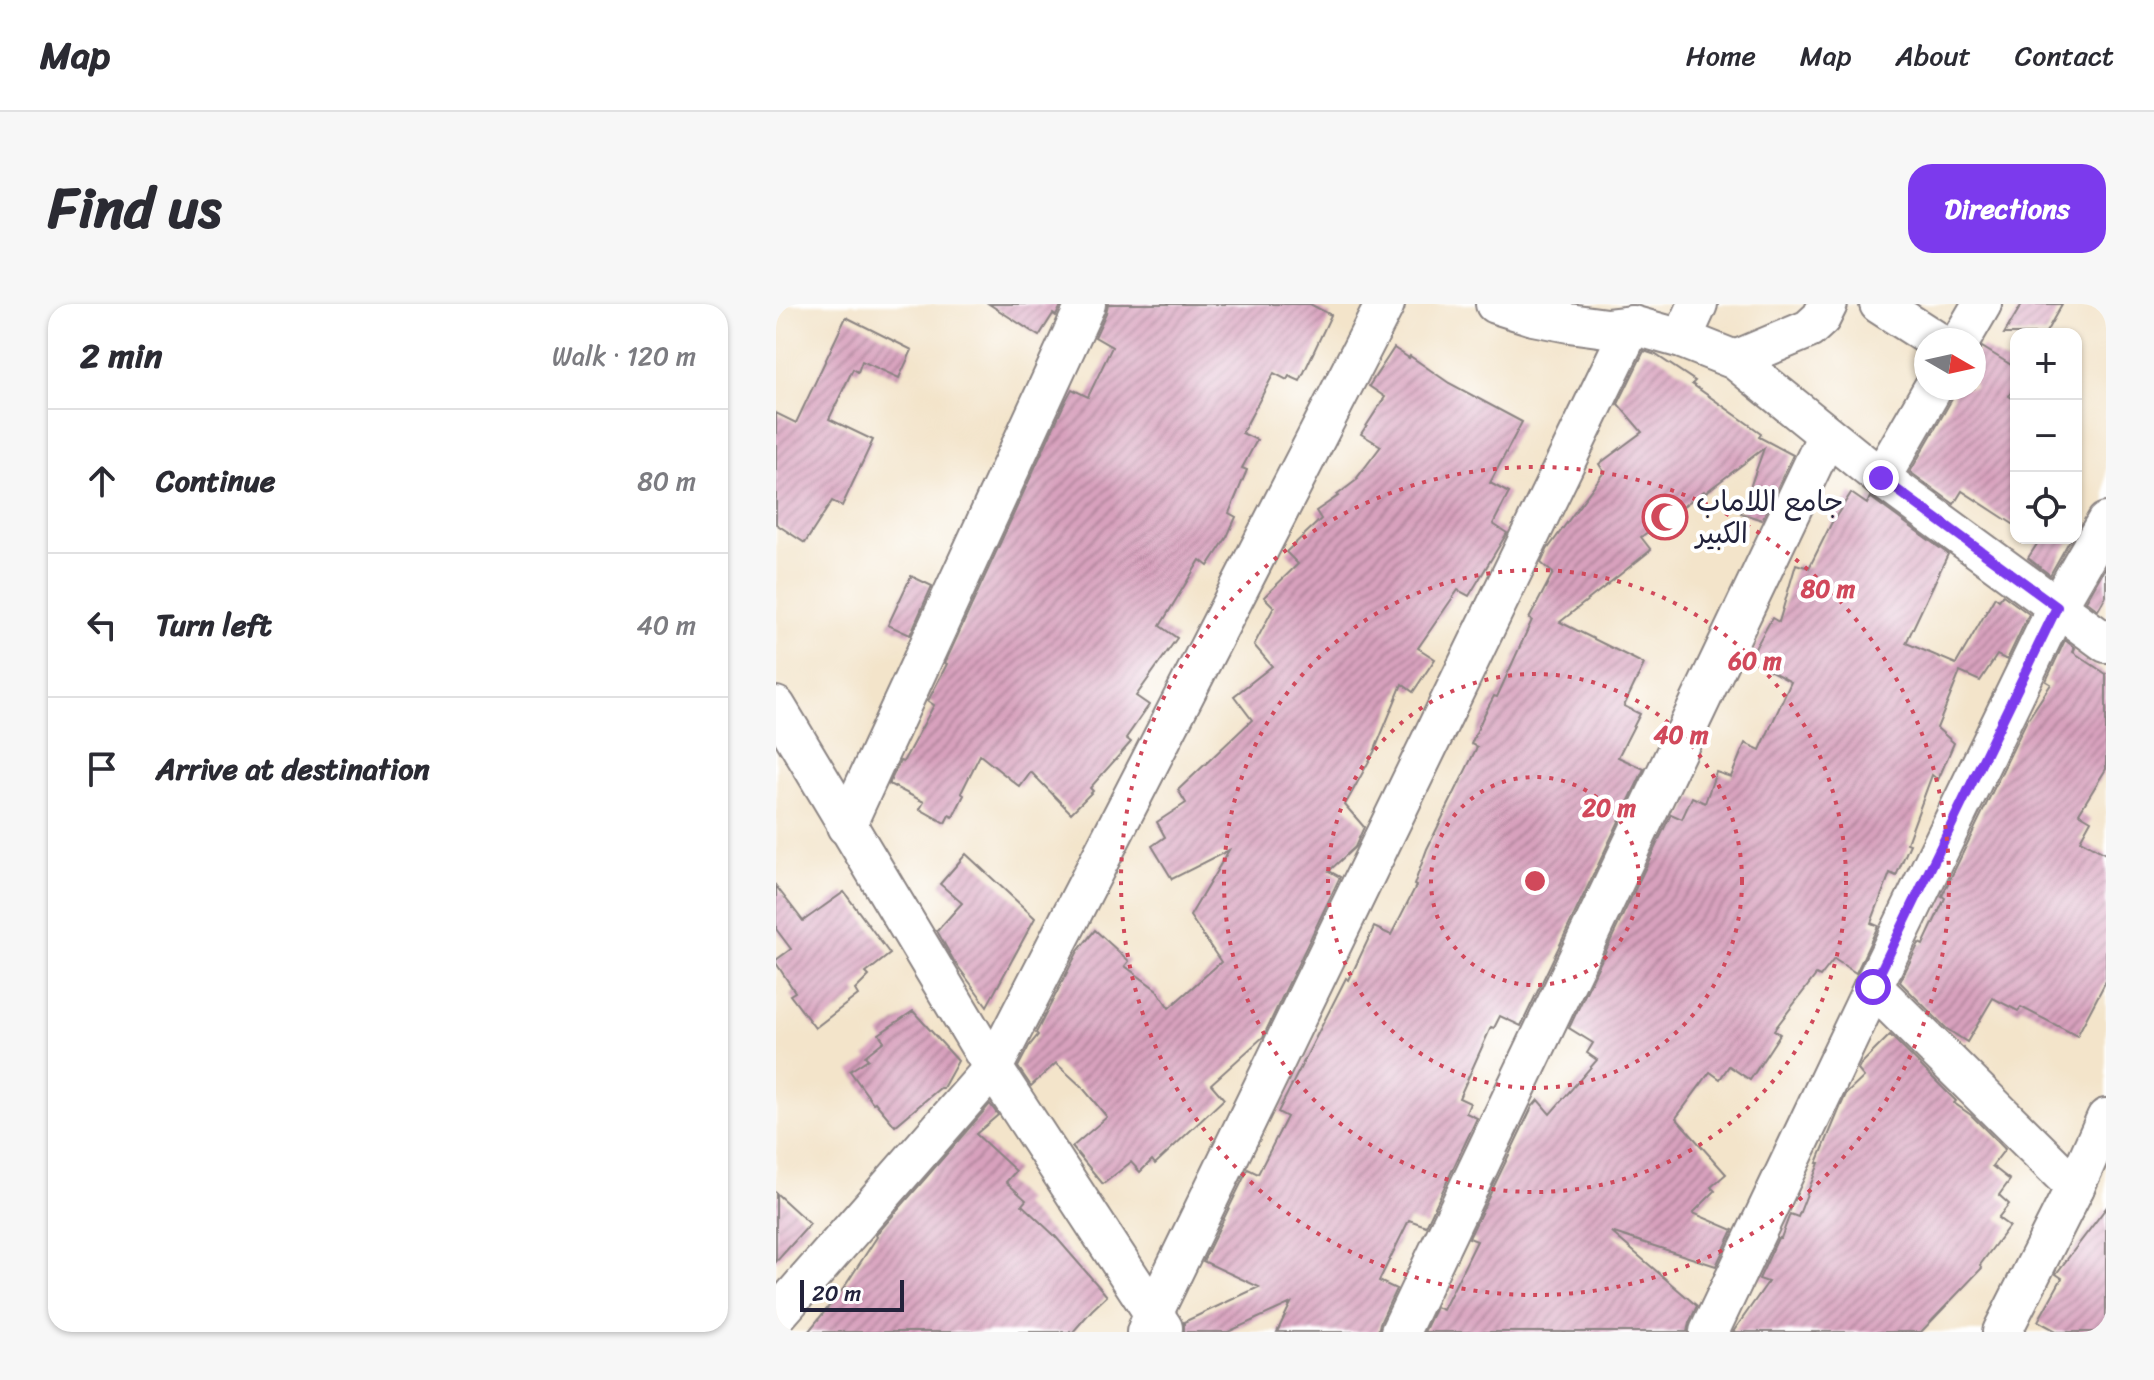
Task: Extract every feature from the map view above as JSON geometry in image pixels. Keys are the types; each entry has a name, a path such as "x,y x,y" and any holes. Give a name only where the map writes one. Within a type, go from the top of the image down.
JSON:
{"street":[{"path":"846,826 1086,304"},
{"path":"776,1316 993,1068 1385,304"},
{"path":"1495,304 1569,323 1606,328 1632,325 1682,339 1735,360 1881,478 2106,643"},
{"path":"1682,339 1698,304"},
{"path":"1735,360 1809,329 1821,318 1828,304"},
{"path":"1879,304 1916,328"},
{"path":"1968,328 1982,304"},
{"path":"1155,1325 1632,325"},
{"path":"1881,478 1926,400"},
{"path":"1400,1332 1827,435"},
{"path":"1709,1332 2057,607 2106,522"},
{"path":"776,706 993,1068 1155,1325"},
{"path":"1873,987 2075,1187"},
{"path":"2002,1332 2106,1118"}],"building":[{"path":"989,304 1062,304 1039,336"},
{"path":"1108,304 1310,304 1331,315 1300,381 1289,376 1287,380 1274,373 1242,433 1257,440 1242,468 1247,470 1229,513 1236,517 1208,566 1200,560 1160,626 1177,638 1136,696 1149,705 1126,738 1131,742 1090,788 1093,791 1071,813 1031,772 1020,787 980,755 953,817 949,815 945,823 920,809 924,802 889,784 934,705 928,701 1066,400 1072,389 1088,397 1112,347 1095,337"},
{"path":"2022,304 2062,304 2048,328 2010,328 2010,334 2004,334"},
{"path":"846,317 912,350 899,378 862,361 858,372 853,369 829,419 873,440 842,506 832,501 805,543 776,524 776,413 796,423"},
{"path":"1394,348 1449,383 1522,422 1490,483 1509,493 1493,524 1507,533 1469,596 1458,590 1418,648 1435,659 1413,692 1402,684 1374,752 1345,805 1364,827 1355,847 1329,871 1340,877 1263,1037 1211,1084 1224,1099 1155,1164 1152,1160 1140,1172 1131,1162 1103,1184 1072,1147 1107,1117 1082,1087 1056,1063 1031,1086 1018,1067 1038,1035 1036,1033 1078,951 1095,930 1129,961 1125,966 1157,990 1169,1008 1221,962 1190,916 1229,850 1172,879 1152,846 1165,837 1157,822 1186,803 1178,790 1252,720 1234,696 1272,666 1254,645 1274,607 1264,597 1298,564 1286,552 1321,519 1316,511 1358,479 1381,446 1361,434 1385,397 1369,386"},
{"path":"1986,349 2010,364 2010,522 1962,491 1954,504 1910,472 1951,400 1986,400"},
{"path":"1644,351 1656,355 1695,381 1692,384 1761,433 1759,437 1793,455 1762,520 1741,513 1764,448 1641,537 1651,550 1560,622 1644,664 1624,706 1640,714 1618,757 1644,769 1521,1026 1500,1016 1494,1028 1491,1027 1459,1098 1470,1103 1466,1113 1477,1118 1426,1226 1409,1220 1379,1281 1396,1289 1378,1332 1277,1332 1291,1303 1228,1332 1184,1332 1184,1322 1259,1287 1203,1261 1248,1169 1258,1174 1287,1117 1278,1112 1374,927 1391,935 1416,886 1427,849 1477,747 1471,744 1494,696 1497,697 1532,620 1529,619 1553,573 1541,563 1547,550 1604,472 1599,464 1642,432 1618,404"},
{"path":"1851,493 1867,504 1870,497 1948,554 1906,643 1956,664 1995,597 1999,600 2003,595 2029,614 2007,660 1997,655 1980,681 1960,672 1937,728 1954,743 1938,780 1932,775 1907,843 1910,844 1896,876 1890,873 1871,923 1878,926 1856,973 1834,959 1820,977 1816,975 1774,1030 1780,1034 1750,1080 1729,1066 1720,1079 1710,1072 1676,1118 1726,1174 1711,1187 1715,1191 1693,1213 1733,1230 1716,1266 1611,1232 1697,1306 1687,1332 1424,1332 1436,1307 1443,1310 1477,1241 1469,1238 1532,1107 1538,1100 1550,1114 1597,1060 1587,1053 1593,1043 1569,1028 1671,814 1682,819 1692,797 1705,803 1716,772 1731,777 1745,743 1760,750 1791,682 1749,659 1772,618 1779,622 1796,564 1809,568"},
{"path":"2037,544 2068,544 2050,575 2028,558"},
{"path":"2106,566 2106,596 2098,610 2086,601"},
{"path":"911,576 932,586 910,635 888,625"},
{"path":"2065,640 2075,648 2073,652 2106,674 2106,769 2079,813 2091,820 2080,840 2106,854 2106,981 2077,1036 2021,1007 2018,1011 1993,998 1967,1042 1947,1029 1900,982 1919,943 1923,945 1945,898 1942,896 2026,722 2051,684 2046,681"},
{"path":"966,854 1035,918 987,1006 954,961 937,931 962,903 940,884"},
{"path":"776,886 803,921 844,892 890,954 866,973 869,976 855,990 858,995 815,1028 790,995 795,992 776,963 791,949 776,929"},
{"path":"913,1011 958,1061 943,1088 895,1126 873,1103 850,1071 868,1059 865,1056 884,1041 879,1034"},
{"path":"1890,1035 1956,1101 1954,1103 1971,1115 2005,1149 1992,1166 2010,1180 1999,1195 2009,1204 1998,1218 2009,1226 1980,1265 1982,1268 1921,1332 1733,1332 1768,1282 1759,1279 1790,1214 1798,1217 1846,1094 1864,1077 1858,1070 1861,1064"},
{"path":"990,1104 998,1115 976,1134 1016,1171 1006,1182 1026,1200 1022,1205 1055,1236 1107,1296 1073,1332 808,1332 843,1289 876,1235"},
{"path":"776,1193 810,1224 776,1262"},
{"path":"2106,1208 2106,1332 2058,1332 2038,1321 2062,1278 2056,1274"}],"place":[{"name":"جامع اللاماب الكبير","path":"1665,517"}],"route":[{"path":"1873,987 2057,607 1881,478"}]}
